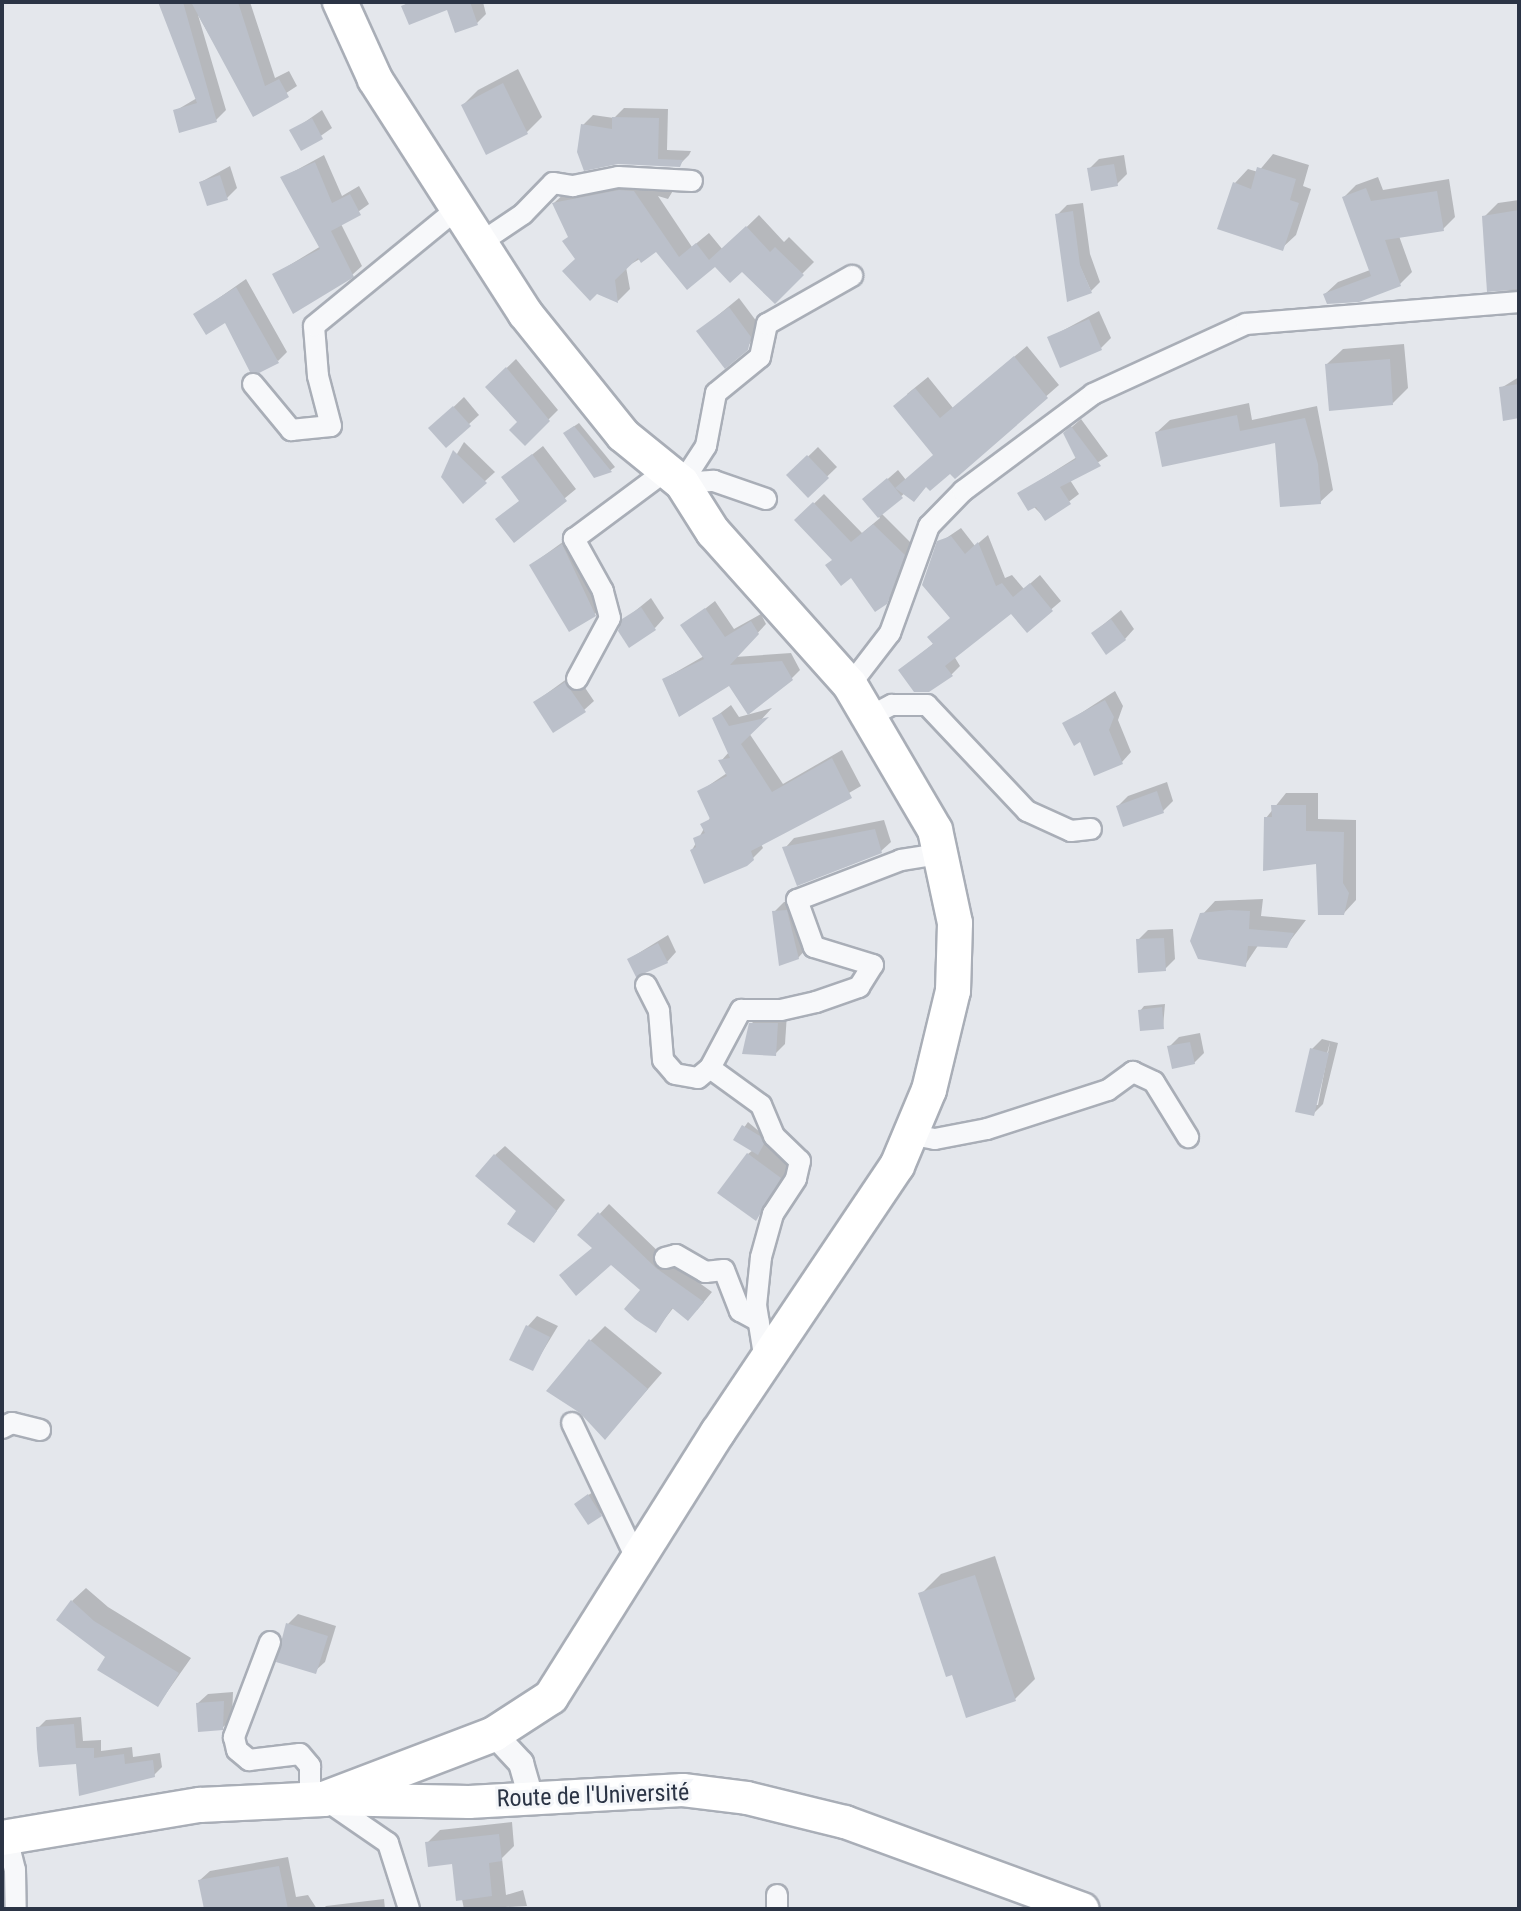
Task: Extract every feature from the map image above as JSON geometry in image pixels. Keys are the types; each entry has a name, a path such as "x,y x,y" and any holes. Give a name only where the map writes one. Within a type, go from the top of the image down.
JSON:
{"highway":[{"path":"4,1838 200,1805 317,1799 494,1734 551,1697 765,1361 897,1166 929,1090 953,991 955,923 935,830 850,685 713,532 674,477 623,435 525,313 375,79 340,2"}],"main road":[{"name":"Route de l'Université","path":"317,1799 469,1802 683,1790 747,1798 845,1822 1083,1909"}],"street":[{"path":"480,243 523,214 553,183 573,186 618,177 692,181"},
{"path":"253,384 291,430 331,426 318,376 314,326 458,208"},
{"path":"577,679 610,618 603,591 574,539 674,477 706,446 716,393 760,357 767,324 852,276"},
{"path":"850,685 890,633 929,526 963,491 1093,394 1246,324 1519,302"},
{"path":"674,477 714,481 766,499"},
{"path":"869,717 892,705 927,705 1027,811 1043,823 1071,831 1091,829"},
{"path":"646,985 659,1011 663,1060 675,1074 698,1078 710,1068 741,1010 781,1010 816,1002 859,987 873,965 814,947 797,900 901,860 940,854"},
{"path":"710,1068 761,1105 774,1136 800,1161 796,1179 773,1214 761,1257 759,1321 765,1361"},
{"path":"909,1134 935,1139 987,1129 1108,1090 1133,1072 1154,1082 1188,1137"},
{"path":"665,1258 676,1255 705,1272 724,1270 740,1311 759,1321"},
{"path":"2,1428 12,1423 40,1430"},
{"path":"572,1423 637,1560"},
{"path":"270,1642 234,1737 237,1750 249,1760 300,1754 310,1766 317,1799 388,1843 409,1909"},
{"path":"494,1734 521,1763 531,1797"},
{"path":"4,1838 16,1909"}],"building":[{"path":"158,2 183,2 217,122 179,133 173,110 197,103"},
{"path":"191,2 238,2 265,86 279,79 289,97 253,117"},
{"path":"411,2 470,2 478,25 455,33 447,10 409,25 401,6"},
{"path":"503,83 528,134 486,155 461,105"},
{"path":"612,117 659,118 658,159 683,160 680,167 618,164 584,171 577,152 581,124 612,129"},
{"path":"312,118 323,139 301,151 289,130"},
{"path":"315,162 332,203 350,194 361,215 331,231 354,277 293,314 272,274 320,249 280,177"},
{"path":"1114,164 1118,186 1091,191 1087,168"},
{"path":"1257,167 1296,179 1290,200 1299,203 1283,251 1217,229 1233,182 1251,189"},
{"path":"220,175 228,200 207,206 199,182"},
{"path":"1366,188 1371,201 1437,191 1444,231 1385,240 1401,286 1359,302 1327,304 1323,294 1371,276 1342,197"},
{"path":"619,190 634,191 679,257 696,243 709,260 746,226 770,252 775,247 804,275 775,304 742,272 730,283 715,267 687,290 656,252 641,263 638,258 615,280 618,303 597,294 590,301 562,271 575,259 562,241 568,237 552,203"},
{"path":"1519,210 1519,289 1487,292 1482,216"},
{"path":"1073,211 1080,265 1092,293 1067,302 1055,214"},
{"path":"236,287 279,363 259,373 250,372 225,323 206,335 193,314"},
{"path":"729,307 751,337 748,350 725,369 696,331"},
{"path":"1089,319 1102,350 1060,368 1047,337"},
{"path":"1014,356 1048,398 955,479 950,474 930,491 926,487 914,502 895,488 933,455 893,406 915,388 940,418"},
{"path":"1390,359 1393,405 1329,411 1325,364"},
{"path":"506,367 550,421 525,446 509,430 517,422 485,387"},
{"path":"1519,384 1519,418 1503,421 1499,387"},
{"path":"453,406 471,426 446,448 428,428"},
{"path":"1237,415 1240,431 1305,418 1318,464 1321,504 1280,507 1275,443 1162,467 1155,432"},
{"path":"574,426 612,472 594,478 563,433"},
{"path":"1071,426 1101,466 1060,487 1071,504 1045,521 1036,507 1028,511 1017,493 1076,459 1063,433"},
{"path":"453,450 487,483 463,504 441,477"},
{"path":"532,454 567,501 514,543 495,519 519,501 501,477"},
{"path":"807,455 829,478 808,498 786,475"},
{"path":"887,478 903,498 878,518 862,499"},
{"path":"813,502 851,542 873,524 905,555 887,604 875,612 851,578 841,586 825,565 832,560 794,520"},
{"path":"951,536 965,554 978,542 996,586 1002,583 1013,597 1030,583 1053,611 1027,633 1011,614 945,666 953,676 929,692 914,692 898,670 933,644 927,637 950,618 922,585 937,541"},
{"path":"562,544 596,616 569,632 529,565"},
{"path":"641,607 656,630 629,648 618,631 622,619"},
{"path":"705,608 725,637 751,621 759,634 730,665 782,661 793,680 748,715 729,686 679,717 662,679 704,659 680,625"},
{"path":"1111,619 1126,640 1106,655 1091,633"},
{"path":"565,682 586,712 553,733 533,702"},
{"path":"1105,700 1114,717 1109,730 1123,764 1094,776 1080,742 1074,746 1062,723"},
{"path":"721,713 729,726 769,717 741,744 772,792 832,758 852,798 751,851 754,860 747,866 704,884 690,850 696,847 693,838 705,833 700,824 710,819 697,791 727,776 718,760 730,758 712,718"},
{"path":"1157,791 1164,813 1123,827 1116,806"},
{"path":"1271,805 1306,805 1306,831 1344,832 1343,883 1349,893 1344,915 1318,915 1316,864 1263,871 1264,817 1272,817"},
{"path":"875,829 882,853 797,886 782,847"},
{"path":"787,910 799,959 779,966 772,911"},
{"path":"1250,911 1249,929 1294,933 1287,948 1248,946 1246,967 1198,959 1190,941 1200,913"},
{"path":"1164,938 1166,971 1138,973 1136,939"},
{"path":"658,943 668,963 636,977 627,959"},
{"path":"1162,1007 1164,1029 1140,1031 1138,1010"},
{"path":"749,1023 778,1023 776,1056 742,1054"},
{"path":"1190,1042 1195,1064 1172,1069 1167,1046"},
{"path":"1310,1048 1329,1053 1314,1116 1295,1112"},
{"path":"742,1125 760,1136 764,1144 758,1155 733,1140"},
{"path":"747,1153 781,1178 756,1221 717,1193"},
{"path":"494,1154 557,1211 534,1243 507,1224 516,1211 475,1176"},
{"path":"598,1212 656,1268 704,1302 688,1321 672,1308 656,1333 635,1319 624,1309 640,1290 611,1265 576,1296 559,1275 592,1248 577,1235"},
{"path":"526,1325 550,1337 533,1371 509,1360"},
{"path":"589,1339 648,1389 605,1440 580,1413 546,1391"},
{"path":"588,1494 602,1516 588,1525 574,1504"},
{"path":"975,1575 1016,1701 966,1718 952,1675 946,1677 918,1593"},
{"path":"71,1600 94,1621 179,1673 158,1707 97,1670 105,1657 56,1620"},
{"path":"286,1623 328,1636 316,1674 276,1662"},
{"path":"224,1701 223,1730 198,1732 196,1703"},
{"path":"74,1724 76,1748 94,1748 94,1758 124,1754 125,1764 153,1760 155,1777 79,1796 76,1764 39,1767 37,1749 36,1727"},
{"path":"499,1834 502,1861 489,1863 492,1896 456,1901 452,1864 428,1867 425,1842"},
{"path":"279,1866 288,1909 204,1909 198,1880"}]}
